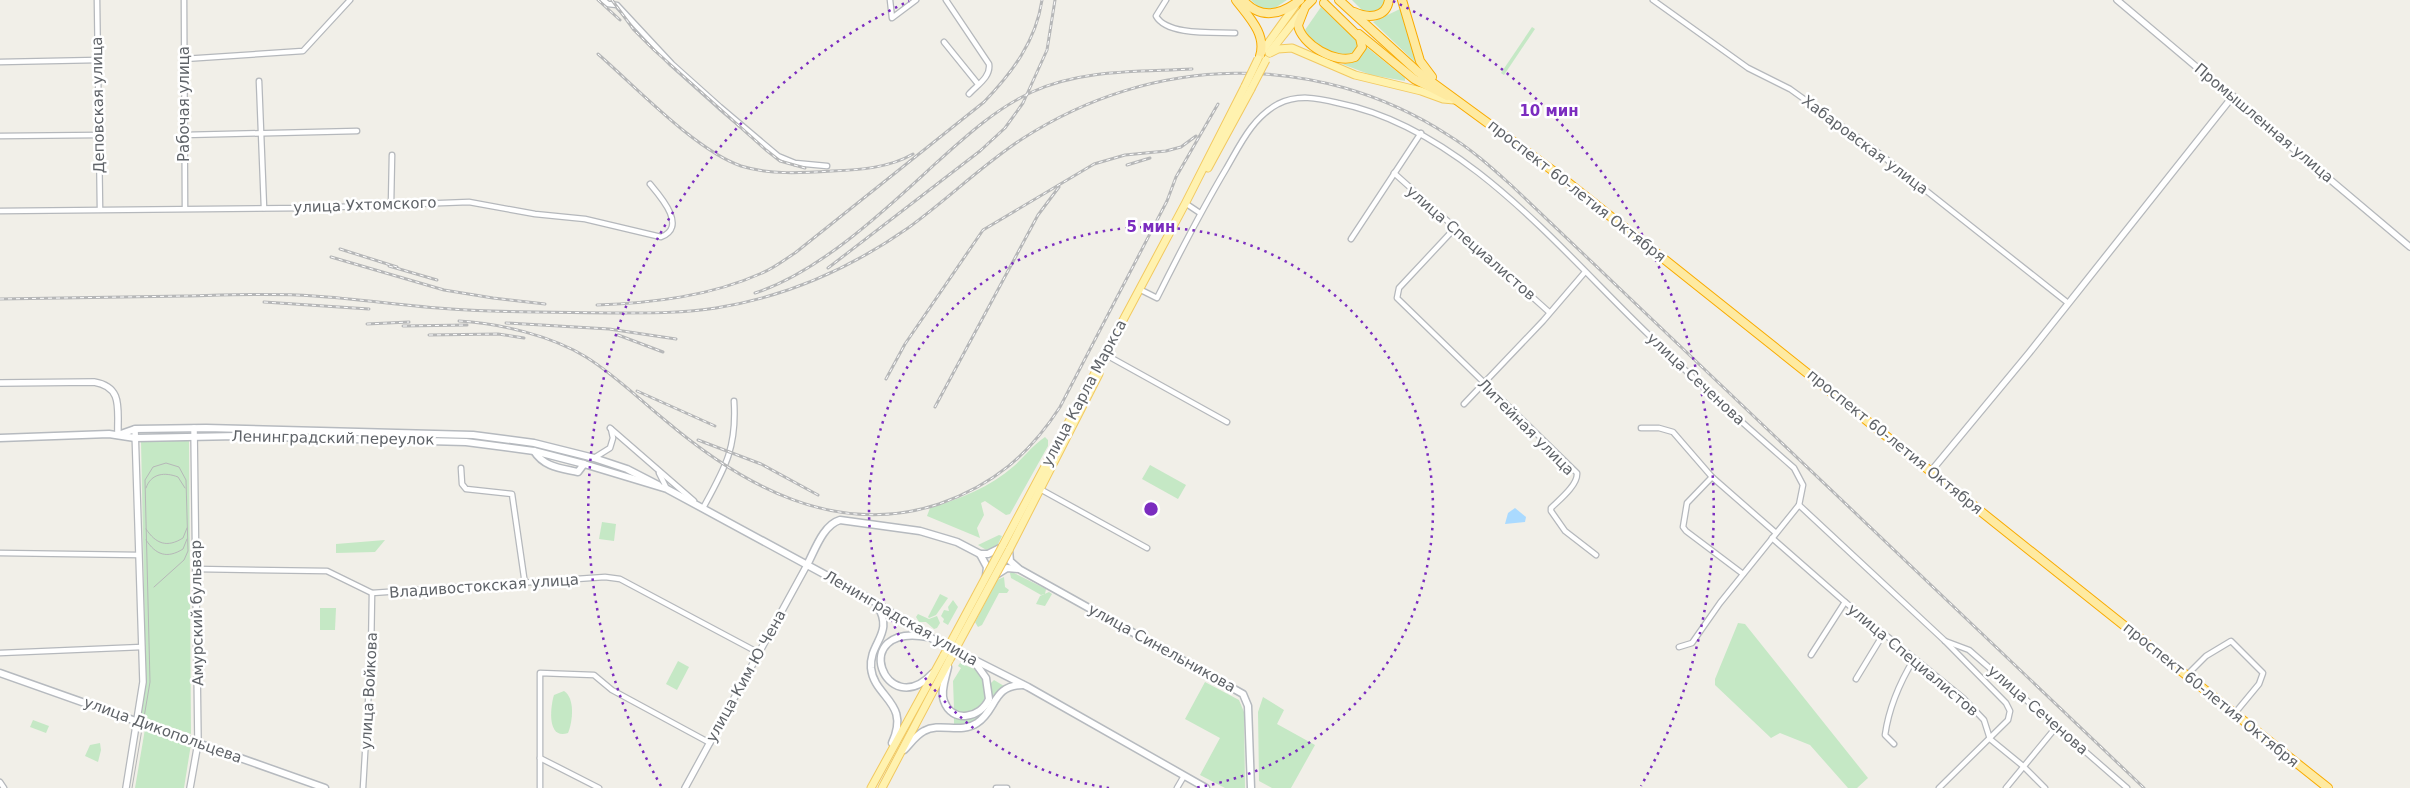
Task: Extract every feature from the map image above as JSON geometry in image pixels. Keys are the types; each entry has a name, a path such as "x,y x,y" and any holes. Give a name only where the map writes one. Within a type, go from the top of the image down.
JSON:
{"highway":[{"path":"1236,0 1259,32 1262,44 1261,58"},
{"path":"1243,0 1251,8 1268,14 1283,11 1299,0"},
{"path":"1312,0 1306,7 1298,25 1305,41 1337,58 1344,60 1355,58 1360,51 1360,38 1323,1"},
{"name":"проспект 60-летия Октября","path":"1339,0 1398,55 1556,173 1932,470 2328,788"},
{"path":"1348,9 1364,16 1371,16 1385,10 1389,0"},
{"path":"1402,0 1420,61 1427,73 1458,100"},
{"name":"проспект 60-летия Октября","path":"1323,1 1414,79 1433,91 1458,100"}],"main road":[{"path":"1248,87 1261,58 1299,0"},
{"path":"1270,53 1306,7"},
{"path":"1261,58 1278,49 1292,48 1355,75 1421,91 1443,99 1458,100"},
{"name":"улица Карла Маркса","path":"882,788 903,750 986,577 1040,489 1248,87"},
{"name":"улица Карла Маркса","path":"1005,548 1248,87"},
{"name":"Ленинградский переулок","path":"118,435 135,430 206,428 473,435 534,442 626,468 701,507"},
{"name":"Ленинградский переулок","path":"0,438 118,435 135,438 355,437 466,442 534,451 663,488"},
{"path":"534,451 543,463 559,468 578,472 584,464"},
{"name":"Ленинградская улица","path":"701,507 873,601 931,638 971,660 1026,686 1206,788"},
{"path":"807,565 829,526 836,521 844,520 920,531 957,542 980,554 988,554 1005,548"},
{"path":"1005,548 1010,561 1019,569"},
{"path":"931,638 916,636 888,642 883,648 880,660 882,672 891,682 904,687 918,685 927,679 947,657 996,575 1005,548"},
{"path":"980,554 986,567 986,577"},
{"path":"996,575 1007,568 1019,569"},
{"name":"улица Синельникова","path":"1019,569 1243,694 1248,706 1251,788"},
{"path":"873,601 879,608 884,621 884,631 873,657 872,671 895,709 898,721 895,736 882,768"},
{"path":"947,657 943,693 949,709 957,715 967,716 979,712 1005,689 1026,686"},
{"name":"улица Карла Маркса","path":"871,788 947,657"},
{"path":"903,750 924,730 974,725 981,720 990,702 986,678 981,668 971,660"},
{"name":"улица Дикопольцева","path":"0,673 325,788"}],"street":[{"name":"Деповская улица","path":"96,0 100,209"},
{"name":"Рабочая улица","path":"184,0 185,208"},
{"path":"184,59 303,52 350,0"},
{"path":"603,0 608,4 619,2 672,64 778,156 795,163 827,166"},
{"path":"890,0 892,18 916,0"},
{"path":"946,0 989,64 989,70 969,94"},
{"path":"1166,0 1156,16 1159,21 1180,30 1235,33"},
{"name":"Хабаровская улица","path":"1653,0 1748,68 1790,88 1871,147 2068,304"},
{"name":"Промышленная улица","path":"2117,0 2410,247"},
{"path":"944,42 978,84"},
{"path":"0,62 98,60"},
{"path":"259,81 264,208"},
{"path":"1932,470 2068,304 2233,96"},
{"name":"улица Сеченова","path":"1143,291 1157,298 1200,213 1252,126 1268,110 1287,100 1305,97 1350,105 1379,114 1421,133 1479,174 1585,272 1647,334 1794,468 1803,485 1799,505 1944,640 1990,685 2009,708 2008,720 1990,739"},
{"path":"184,135 357,131"},
{"path":"1351,239 1421,133"},
{"path":"0,136 99,135"},
{"path":"391,205 392,155"},
{"name":"улица Специалистов","path":"1394,173 1401,182 1456,227 1549,312"},
{"name":"улица Ухтомского","path":"0,211 264,208 469,202 535,214 585,219 661,237 668,233 672,225 671,214 666,203 650,184"},
{"path":"1188,206 1200,213"},
{"name":"Литейная улица","path":"1456,227 1399,288 1396,295 1399,301 1483,384 1577,473 1577,478 1551,508 1551,512 1565,531 1596,555"},
{"path":"1464,404 1543,321 1585,272"},
{"path":"1108,356 1227,422"},
{"path":"0,383 94,382 108,386 116,394 118,435"},
{"path":"701,507 726,465 730,453 735,420 734,401"},
{"name":"Амурский бульвар","path":"190,788 198,743 194,428"},
{"name":"Ленинградская улица","path":"594,458 610,448 613,438 610,428 701,507"},
{"path":"1641,428 1659,428 1673,432 1712,477 1776,533"},
{"path":"126,788 143,682 135,430"},
{"path":"655,467 663,488"},
{"path":"461,468 462,484 466,489 512,494 525,584"},
{"path":"1712,477 1687,503 1683,526 1686,531 1742,574"},
{"path":"1040,489 1147,548"},
{"path":"1679,646 1692,643 1742,574 1799,505"},
{"name":"улица Специалистов","path":"1772,538 1845,602 1959,695 1984,720 1990,739 2023,766 2045,788"},
{"path":"0,553 139,555"},
{"name":"улица Ким Ю Чена","path":"685,788 807,565"},
{"name":"Владивостокская улица","path":"196,569 327,571 372,594 605,577 620,579 759,653"},
{"name":"улица Войкова","path":"364,788 372,594"},
{"path":"1811,655 1845,602"},
{"path":"1856,679 1884,633"},
{"name":"улица Сеченова","path":"1944,640 1969,650 2127,788"},
{"path":"2187,675 2206,656 2231,641 2263,673 2258,684 2235,713"},
{"path":"0,653 142,647"},
{"path":"1894,744 1885,735 1886,727 1896,692 1914,659"},
{"path":"540,788 540,673 594,674 612,690 710,743"},
{"path":"2006,788 2057,726"},
{"path":"1939,788 1990,739"},
{"path":"540,758 599,788"},
{"path":"1176,788 1184,776"},
{"path":"0,782 4,788"},
{"path":"996,788 1007,788"}],"green space":[{"path":"1251,0 1287,0 1272,10 1258,7"},
{"path":"1352,0 1385,0 1380,8 1365,13"},
{"path":"1321,7 1358,42 1357,51 1343,55 1336,54 1321,47 1309,36 1305,30"},
{"path":"1402,8 1416,63 1373,22"},
{"path":"1532,27 1535,29 1504,75 1501,73"},
{"path":"1364,45 1405,78 1405,81 1371,75 1342,64 1351,63 1360,57"},
{"path":"1045,437 1048,440 1048,446 1010,514 1006,515 985,501 981,503 984,515 977,528 980,538 927,516 930,508 952,501 995,480 1014,466"},
{"path":"189,440 191,734 141,717 146,683 141,441"},
{"path":"1150,465 1186,485 1178,499 1142,479"},
{"path":"602,522 616,524 614,541 599,539"},
{"path":"999,535 1002,536 997,546 988,551 978,545"},
{"path":"385,540 375,552 336,553 336,544"},
{"path":"1012,572 1046,589 1045,594 1041,595 1011,578 1010,573"},
{"path":"1004,577 1005,587 1009,590 1007,593 999,593 982,625 978,627 975,622 997,580"},
{"path":"1049,592 1052,594 1045,606 1036,604 1040,596"},
{"path":"940,594 948,598 936,615 929,618 928,617"},
{"path":"953,600 958,607 948,625 943,622 944,619 941,616 944,610 949,611 948,607"},
{"path":"320,608 336,608 335,630 320,630"},
{"path":"918,614 929,619 937,616 940,623 934,629 926,622 919,622 916,617"},
{"path":"1738,623 1745,624 1868,778 1857,788 1848,788 1810,745 1780,733 1771,738 1715,685 1715,679"},
{"path":"678,661 689,667 677,690 666,684"},
{"path":"960,663 979,672 985,682 985,697 982,704 970,712 954,709 953,681 961,668 958,666"},
{"path":"994,680 1004,686 991,701 990,684"},
{"path":"1205,682 1239,700 1244,712 1245,788 1225,788 1200,775 1220,738 1185,719"},
{"path":"564,691 570,699 572,716 568,733 561,734 556,732 553,727 551,715 554,695"},
{"path":"1263,697 1284,710 1277,724 1315,745 1291,788 1272,788 1259,781 1258,712"},
{"path":"982,712 976,719 970,722 954,726 954,717 959,718"},
{"path":"33,720 49,726 46,733 30,727"},
{"path":"145,729 191,744 184,788 135,788"},
{"path":"100,743 101,750 98,762 85,756 90,745"}],"water":[{"path":"1515,508 1526,517 1525,522 1505,524 1508,513"}],"tram line":[{"path":"132,788 150,682 145,480 153,467 166,463 179,467 186,480 188,551 184,560 154,587"},
{"path":"146,488 151,479 163,474 178,477 185,488"},
{"path":"146,529 158,541 167,544 183,538 187,528"},
{"path":"146,540 158,552 167,555 183,549 187,539"}],"railway":[{"path":"598,0 620,20"},
{"path":"612,0 634,30 654,50 766,150 780,161 805,168"},
{"path":"597,305 660,300 702,293 743,281 766,271 795,253 984,102 1013,68 1028,43 1039,15 1042,0"},
{"path":"828,268 980,151 1005,128 1023,103 1047,50 1055,0"},
{"path":"598,54 686,132 723,158 741,166 763,171 786,173 853,170 884,165 913,154"},
{"path":"755,293 804,270 851,238 969,134 993,115 1018,99 1051,85 1090,75 1192,69"},
{"path":"0,299 250,294 331,297 434,308 493,311 644,313 704,310 742,303 792,288 816,279 864,256 908,228 1022,139 1073,111 1125,91 1180,78 1235,73 1290,76 1344,88 1397,107 1448,135 1473,152 1511,185 2144,788"},
{"path":"459,321 475,322 525,332 557,343 586,357 696,445 759,485 793,500 828,510 864,515 901,513 939,504 976,488 1008,466 1036,440 1060,407 1167,201 1176,177 1218,104"},
{"path":"886,379 905,344 983,230 1094,164 1125,155 1166,151 1181,147 1196,136"},
{"path":"1127,165 1150,158"},
{"path":"935,407 1038,215 1059,187"},
{"path":"340,249 397,267"},
{"path":"331,257 444,290 545,304"},
{"path":"389,266 437,280"},
{"path":"264,302 369,309"},
{"path":"367,324 409,322"},
{"path":"506,323 609,329 676,339"},
{"path":"403,326 467,325"},
{"path":"429,335 498,334 524,338"},
{"path":"618,335 663,352"},
{"path":"637,391 715,426"},
{"path":"698,440 761,464 818,495"}]}
